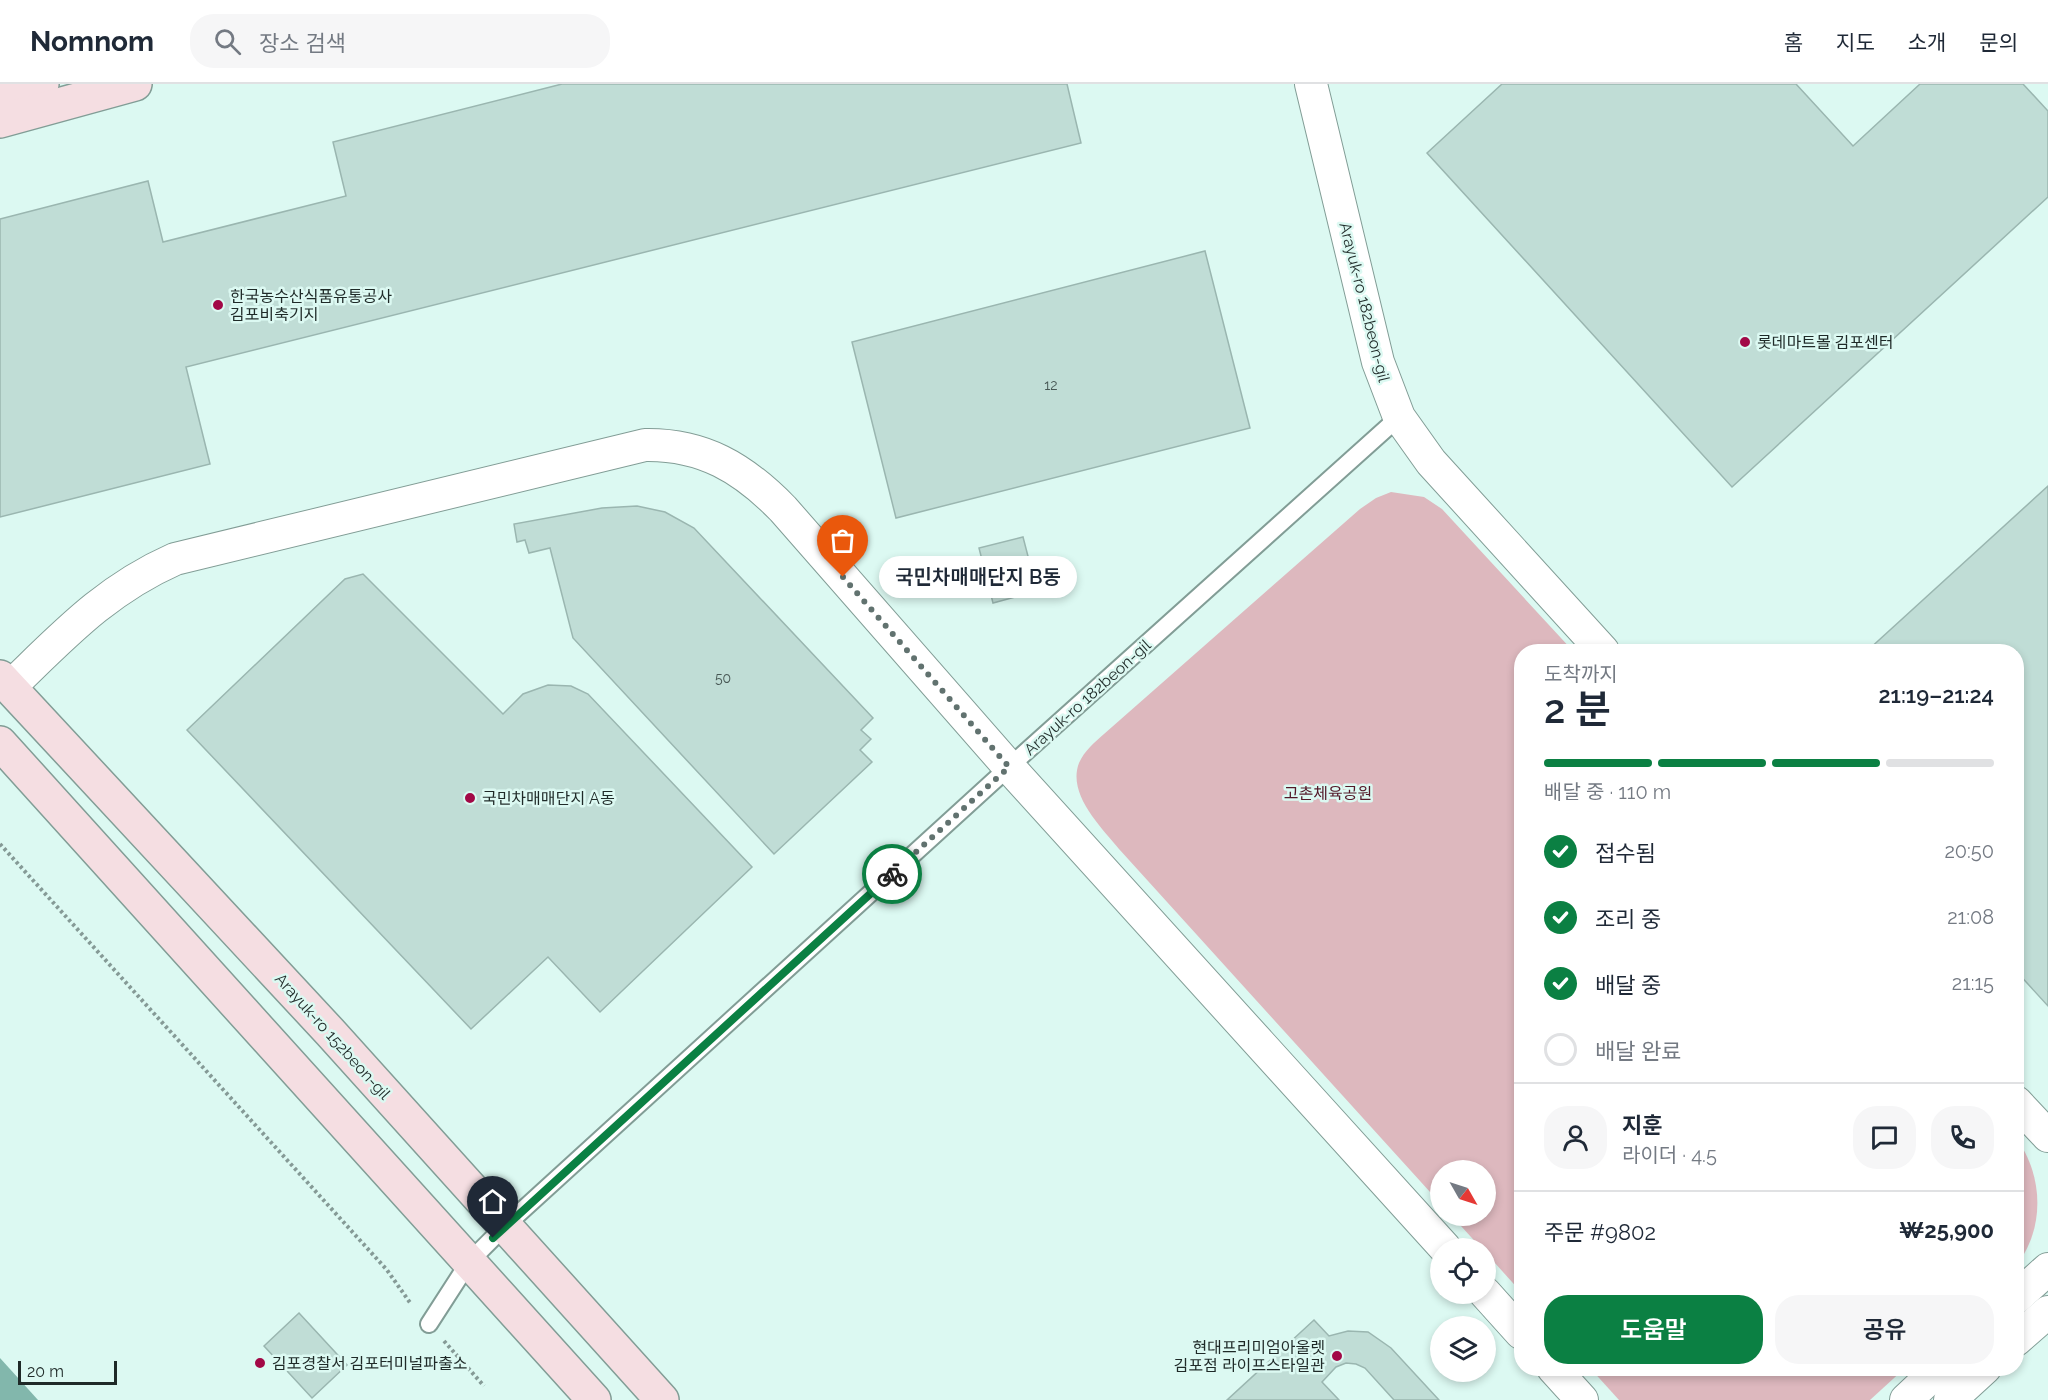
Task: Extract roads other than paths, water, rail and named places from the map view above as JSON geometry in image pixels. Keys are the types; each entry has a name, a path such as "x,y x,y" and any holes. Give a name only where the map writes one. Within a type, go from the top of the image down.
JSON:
{"street":[{"path":"0,94 42,84"},
{"path":"0,121 135,84"},
{"name":"Arayuk-ro 182beon-gil","path":"1311,84 1378,362 1399,417"},
{"path":"1399,417 1431,462 1597,644"},
{"path":"5,682 112,592 144,572 175,559 645,445 669,445 694,449 721,459 764,489 1009,767 1436,1238"},
{"name":"Arayuk-ro 152beon-gil","path":"5,682 138,824 662,1400"},
{"path":"0,743 594,1400"},
{"path":"2024,1111 2048,1137"},
{"path":"2024,1291 2048,1269"},
{"path":"1495,1304 1514,1325"},
{"path":"2024,1333 2048,1312"},
{"path":"1560,1376 1582,1400"},
{"path":"1906,1400 1932,1376"},
{"path":"1950,1400 1976,1376"}],"lane":[{"name":"Arayuk-ro 182beon-gil","path":"429,1324 469,1262 505,1226 1009,767 1399,417"}],"place":[{"name":"한국농수산식품유통공사 김포비축기지","path":"218,305"},
{"name":"롯데마트몰 김포센터","path":"1745,342"},
{"name":"국민차매매단지 B동","path":"843,577"},
{"name":"국민차매매단지 A동","path":"470,798"},
{"name":"현대프리미엄아울렛 김포점 라이프스타일관","path":"1337,1356"},
{"name":"김포경찰서 김포터미널파출소","path":"260,1363"}],"park label":[{"name":"고촌체육공원","path":"1328,793"}]}
